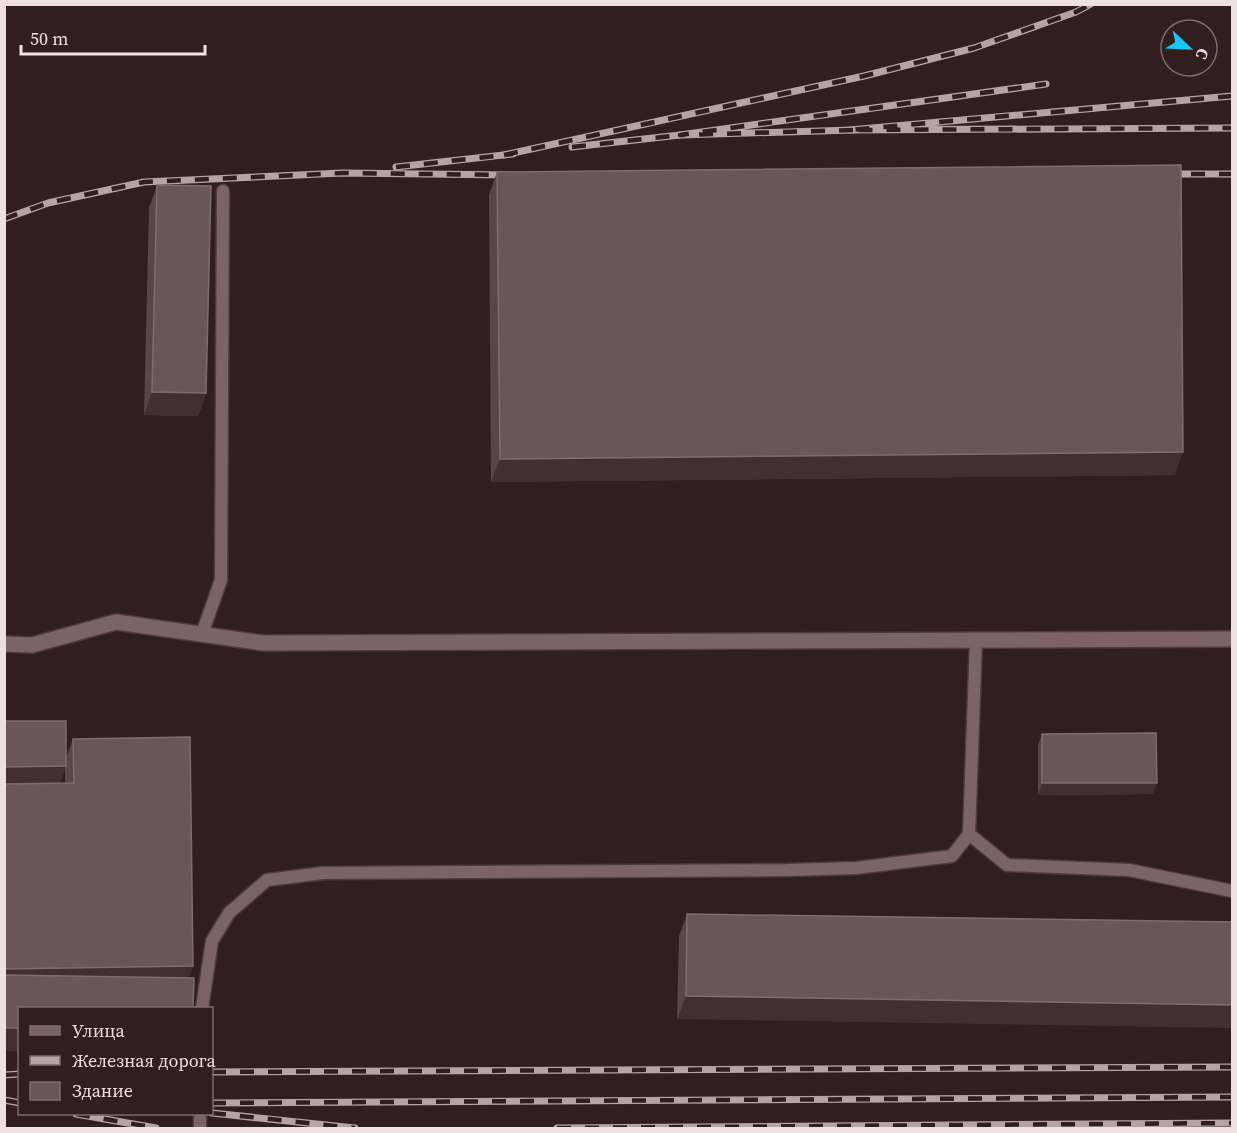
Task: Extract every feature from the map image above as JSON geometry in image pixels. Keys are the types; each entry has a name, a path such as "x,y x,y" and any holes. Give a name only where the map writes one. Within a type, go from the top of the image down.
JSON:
{"street":[{"path":"4,644 32,645 116,622 263,643 1233,639"}],"lane":[{"path":"202,634 221,580 223,191"},
{"path":"202,1007 212,941 228,913 267,880 323,873 856,868 952,856 969,834 976,640"},
{"path":"969,834 1006,865 1129,870 1233,891"}],"building":[{"path":"1181,165 1183,452 500,459 497,172"},
{"path":"157,185 211,186 206,393 152,392"},
{"path":"4,721 66,721 66,766 4,767"},
{"path":"1156,733 1157,783 1042,783 1042,734"},
{"path":"190,737 193,966 4,969 4,784 74,783 73,739"},
{"path":"687,914 1233,922 1233,1005 686,996"},
{"path":"4,975 194,978 193,1007 18,1007 18,1028 4,1028"}],"railway":[{"path":"504,155 864,76 974,48 1076,12 1091,4"},
{"path":"853,130 680,135 1046,84"},
{"path":"1232,96 850,130 1232,128"},
{"path":"572,147 680,135"},
{"path":"396,167 513,154"},
{"path":"4,219 48,203 144,182 343,173 512,175"},
{"path":"1163,174 1232,174"},
{"path":"213,1072 1232,1067"},
{"path":"4,1075 18,1074"},
{"path":"213,1103 1232,1097"},
{"path":"4,1100 18,1103"},
{"path":"213,1113 355,1128"},
{"path":"82,1115 156,1128"},
{"path":"557,1128 1232,1123"}]}
